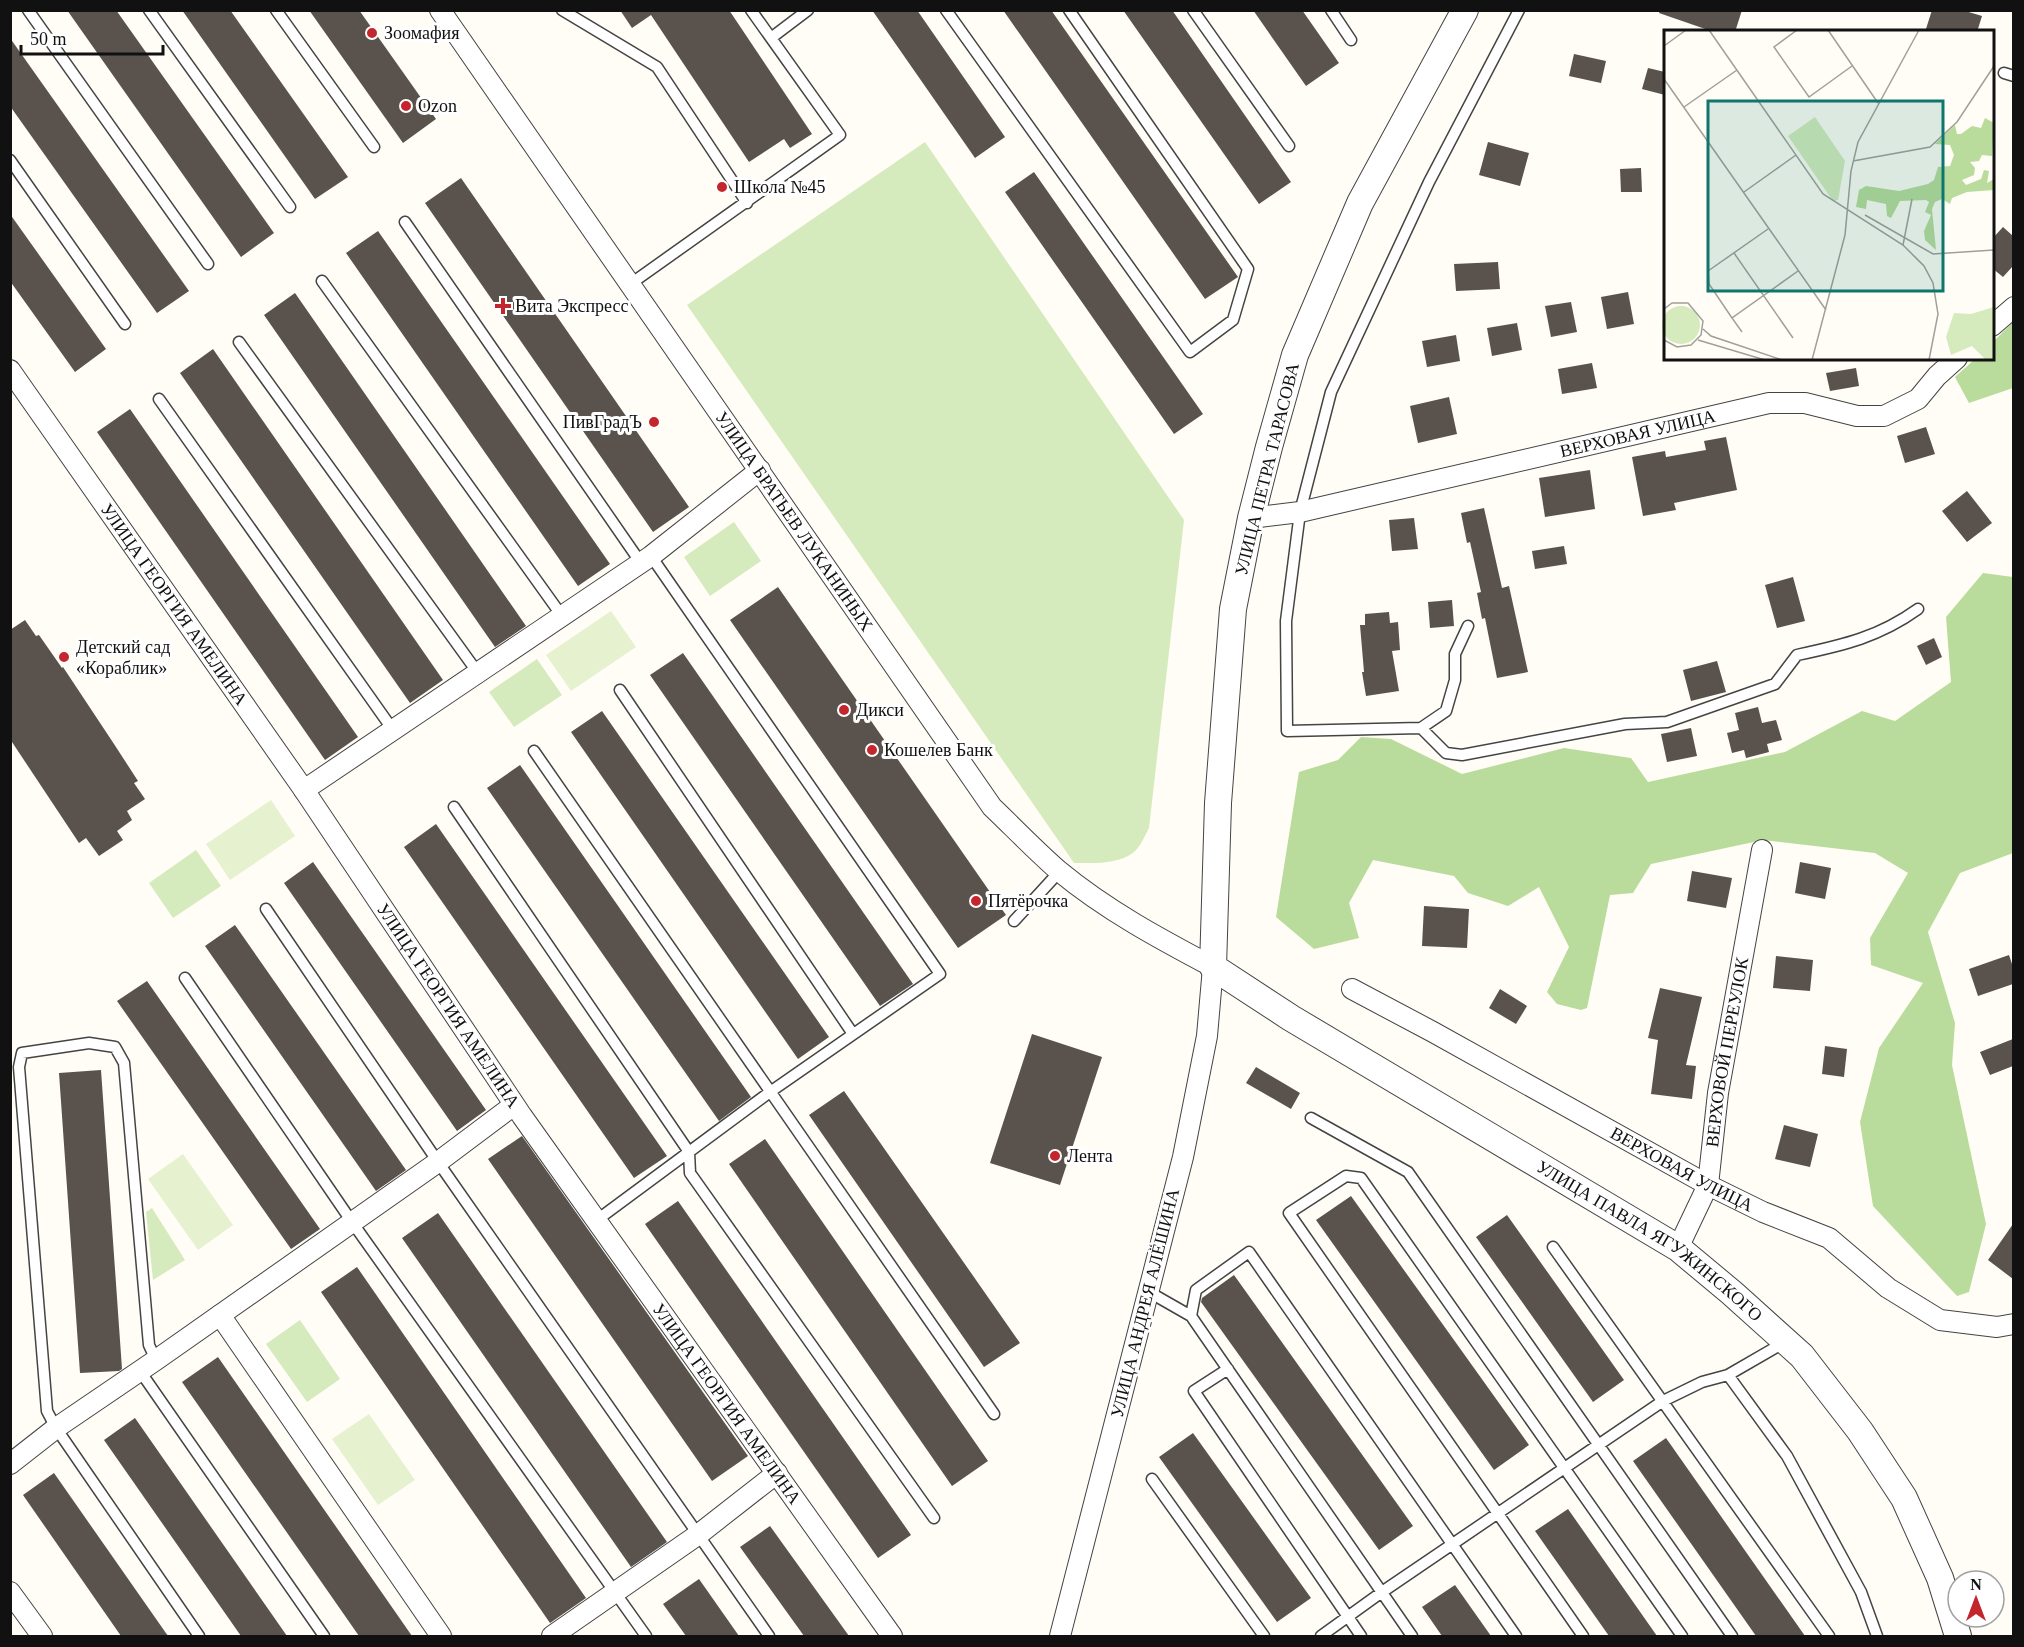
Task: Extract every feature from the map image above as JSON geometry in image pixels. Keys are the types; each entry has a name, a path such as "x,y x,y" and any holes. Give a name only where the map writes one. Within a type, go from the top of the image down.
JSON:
{"street":[{"name":"УЛИЦА БРАТЬЕВ ЛУКАНИНЫХ","path":"440,10 992,807 1060,872 1164,942 1213,967"},
{"name":"УЛИЦА ПЕТРА ТАРАСОВА","path":"1213,967 1218,803 1233,609 1251,519 1269,447 1300,345 1360,203 1461,13"},
{"path":"1994,324 2013,307"},
{"name":"ВЕРХОВАЯ УЛИЦА","path":"1251,519 1300,512 1769,403 1805,403 1857,416 1884,416 1918,399 1937,376 1955,360"},
{"name":"УЛИЦА ГЕОРГИЯ АМЕЛИНА","path":"10,370 304,790 514,1104 892,1636"},
{"path":"304,790 646,559 760,470"},
{"name":"ВЕРХОВОЙ ПЕРЕУЛОК","path":"1678,1248 1708,1185 1718,1094 1762,850"},
{"name":"УЛИЦА ПАВЛА ЯГУЖИНСКОГО","path":"1213,967 1291,1018 1678,1248 1732,1293 1802,1356 1860,1431 1904,1498 1940,1578 1958,1636"},
{"name":"УЛИЦА АНДРЕЯ АЛЁШИНА","path":"1060,1636 1183,1157 1207,1036 1213,967"},
{"name":"ВЕРХОВАЯ УЛИЦА","path":"1352,989 1708,1185 1763,1212 1829,1238 1888,1288 1940,1320 1997,1327 2013,1324"},
{"path":"10,1464 56,1428 438,1162 514,1104"},
{"path":"220,1315 441,1636"},
{"path":"552,1636 699,1534 777,1473"},
{"path":"10,1592 42,1636"}],"lane":[{"path":"28,10 208,264"},
{"path":"149,10 290,207"},
{"path":"276,10 374,147"},
{"path":"562,10 657,67 747,203"},
{"path":"629,285 840,135 751,10"},
{"path":"771,38 808,10"},
{"path":"946,10 1191,352 1233,320 1248,269 1069,10"},
{"path":"1193,10 1289,146"},
{"path":"1331,10 1351,40"},
{"path":"1468,626 1455,654 1455,680 1446,711 1421,728 1287,731 1287,621 1300,512 1331,392 1429,182 1519,10"},
{"path":"10,160 125,324"},
{"path":"405,222 940,974 770,1092 597,1220"},
{"path":"322,281 562,616"},
{"path":"238,342 478,673"},
{"path":"159,399 393,730"},
{"path":"1421,728 1446,753 1462,755 1625,724 1666,722 1775,684 1797,655 1846,645 1898,623 1918,609"},
{"path":"620,690 854,1034"},
{"path":"534,751 994,1414"},
{"path":"454,807 689,1152 690,1173 934,1518"},
{"path":"1014,921 1060,872"},
{"path":"266,909 438,1162 769,1636"},
{"path":"185,978 352,1222 646,1636"},
{"path":"156,1360 149,1345 124,1063 114,1047 89,1043 22,1053 19,1067 47,1411 56,1428 198,1636"},
{"path":"1311,1118 1408,1172 1732,1636"},
{"path":"1583,1636 1289,1213 1346,1176 1361,1178 1682,1636"},
{"path":"1553,1247 1829,1636"},
{"path":"1191,1316 1196,1290 1249,1252 1516,1636"},
{"path":"1149,1292 1191,1316 1413,1636"},
{"path":"1321,1636 1663,1401 1702,1382 1728,1375 1786,1342"},
{"path":"1228,1369 1194,1391 1361,1636"},
{"path":"140,1371 324,1636"},
{"path":"1728,1375 1787,1456 1861,1592 1878,1636"},
{"path":"1152,1479 1264,1636"}],"green space":[{"path":"925,142 1184,520 1149,828 1137,849 1124,858 1099,863 1074,863 687,305"},
{"path":"2013,322 2013,388 1969,403 1955,377 1974,360 1994,360 1994,341"},
{"path":"734,522 761,561 710,596 684,557"},
{"path":"1983,573 2013,577 2013,853 1960,873 1928,932 1955,1023 1952,1065 1986,1224 1969,1292 1957,1296 1873,1206 1860,1122 1879,1048 1923,983 1871,965 1870,938 1908,873 1875,853 1763,840 1651,864 1633,893 1610,895 1587,1008 1581,1010 1557,1004 1547,992 1569,947 1539,887 1508,906 1468,893 1454,876 1373,860 1349,903 1359,938 1314,949 1276,917 1299,772 1338,760 1361,737 1391,739 1462,774 1564,748 1631,758 1648,782 1785,752 1862,711 1895,721 1951,682 1946,617"},
{"path":"611,611 636,647 571,691 546,655"},
{"path":"537,659 562,695 514,727 489,692"},
{"path":"271,800 295,836 230,880 206,844"},
{"path":"196,850 221,886 173,918 149,883"},
{"path":"183,1154 233,1225 198,1250 148,1179"},
{"path":"152,1208 185,1260 153,1280 146,1212"},
{"path":"300,1320 340,1379 307,1402 266,1344"},
{"path":"369,1414 415,1480 378,1505 332,1439"}],"building":[{"path":"67,10 116,10 274,233 241,257"},
{"path":"182,10 230,10 348,177 315,199"},
{"path":"309,10 359,10 436,119 403,143"},
{"path":"620,10 729,10 812,134 790,148 784,139 749,162 651,15 632,28"},
{"path":"872,10 917,10 1005,137 975,158"},
{"path":"1003,10 1051,10 1238,277 1205,299"},
{"path":"1123,10 1172,10 1291,182 1259,204"},
{"path":"1253,10 1302,10 1339,63 1306,86"},
{"path":"1660,10 1742,10 1736,30 1708,30 1659,13"},
{"path":"1932,10 1962,10 1982,16 1978,30 1926,30"},
{"path":"10,38 189,291 157,313 10,106"},
{"path":"1574,54 1606,61 1601,83 1569,76"},
{"path":"1648,68 1664,72 1664,95 1642,89"},
{"path":"1488,142 1529,153 1520,186 1479,175"},
{"path":"1641,168 1642,192 1621,192 1620,169"},
{"path":"1034,172 1203,414 1174,434 1005,192"},
{"path":"461,178 689,507 653,532 425,203"},
{"path":"10,214 106,349 75,372 10,281"},
{"path":"2003,227 2013,236 2013,266 2003,277 1994,270 1994,237"},
{"path":"378,231 610,564 578,586 346,253"},
{"path":"1498,262 1500,289 1456,291 1454,264"},
{"path":"1628,292 1634,324 1607,329 1601,297"},
{"path":"295,293 526,626 495,647 264,315"},
{"path":"1571,302 1577,332 1551,337 1545,306"},
{"path":"1517,323 1522,350 1492,356 1487,328"},
{"path":"1456,335 1460,361 1427,367 1422,341"},
{"path":"213,349 443,680 410,703 180,373"},
{"path":"1592,363 1597,388 1562,394 1558,369"},
{"path":"1856,368 1859,386 1830,391 1826,373"},
{"path":"1449,397 1457,434 1418,443 1410,406"},
{"path":"130,409 358,737 325,760 97,432"},
{"path":"1926,427 1935,454 1905,463 1897,436"},
{"path":"1726,437 1737,490 1674,503 1676,510 1643,516 1632,457 1665,451 1666,457 1706,450 1704,441"},
{"path":"1590,470 1595,509 1545,517 1539,478"},
{"path":"1967,491 1992,523 1967,542 1942,511"},
{"path":"1484,508 1502,588 1509,586 1528,672 1497,678 1485,618 1482,619 1477,593 1481,592 1461,513"},
{"path":"1414,518 1418,549 1392,551 1389,520"},
{"path":"1564,546 1567,564 1535,569 1532,551"},
{"path":"1793,577 1805,621 1777,628 1765,585"},
{"path":"778,587 1006,915 958,948 730,620"},
{"path":"1452,600 1454,626 1430,628 1428,602"},
{"path":"1389,612 1390,623 1398,622 1400,650 1392,651 1399,691 1366,696 1362,672 1364,672 1360,625 1365,625 1365,614"},
{"path":"25,620 63,667 138,781 134,783 145,799 127,811 132,820 117,831 123,840 99,856 86,838 79,843 10,739 10,630"},
{"path":"1934,638 1942,657 1926,665 1917,646"},
{"path":"683,653 913,984 880,1006 650,675"},
{"path":"1717,661 1726,692 1691,701 1683,670"},
{"path":"1758,707 1762,723 1776,720 1782,740 1767,744 1769,752 1746,758 1744,750 1732,753 1727,733 1739,730 1735,713"},
{"path":"602,711 829,1037 798,1059 571,732"},
{"path":"1691,728 1697,756 1667,762 1661,734"},
{"path":"520,765 751,1097 719,1121 487,788"},
{"path":"436,824 667,1156 634,1178 404,847"},
{"path":"313,862 486,1110 457,1131 284,883"},
{"path":"1800,862 1831,868 1825,899 1795,893"},
{"path":"1692,871 1732,878 1726,908 1687,901"},
{"path":"1424,906 1469,909 1467,948 1422,946"},
{"path":"235,925 406,1170 376,1191 205,946"},
{"path":"2009,955 2013,967 2013,984 1978,996 1969,969"},
{"path":"1776,956 1813,960 1810,991 1773,988"},
{"path":"147,981 320,1229 291,1249 117,1001"},
{"path":"1660,988 1702,997 1686,1065 1696,1066 1692,1099 1651,1094 1658,1040 1648,1038"},
{"path":"1500,989 1527,1006 1516,1024 1489,1008"},
{"path":"1032,1034 1102,1057 1060,1185 990,1163"},
{"path":"2013,1039 2013,1066 1990,1075 1980,1052"},
{"path":"1825,1046 1847,1049 1844,1077 1822,1074"},
{"path":"1256,1067 1300,1093 1291,1109 1246,1083"},
{"path":"101,1070 122,1369 80,1373 59,1073"},
{"path":"844,1091 1020,1343 984,1367 809,1115"},
{"path":"1784,1125 1818,1134 1810,1167 1775,1159"},
{"path":"522,1136 748,1456 712,1481 488,1159"},
{"path":"765,1139 988,1461 952,1486 729,1164"},
{"path":"1351,1196 1529,1445 1494,1470 1316,1220"},
{"path":"678,1201 911,1535 878,1558 645,1224"},
{"path":"438,1213 667,1542 631,1567 402,1238"},
{"path":"1507,1215 1624,1380 1593,1402 1476,1237"},
{"path":"2013,1224 2013,1279 1988,1260"},
{"path":"357,1267 586,1598 550,1623 321,1292"},
{"path":"1234,1275 1413,1526 1379,1550 1201,1302 1202,1298"},
{"path":"218,1357 412,1636 359,1636 182,1382"},
{"path":"135,1418 287,1636 241,1636 104,1440"},
{"path":"1193,1433 1311,1598 1277,1622 1159,1457"},
{"path":"1666,1438 1805,1636 1756,1636 1633,1461"},
{"path":"54,1473 168,1636 121,1636 23,1495"},
{"path":"1568,1509 1657,1636 1609,1636 1535,1531"},
{"path":"770,1526 849,1636 804,1636 740,1547"},
{"path":"699,1579 739,1636 686,1636 663,1604"},
{"path":"1455,1585 1491,1636 1442,1636 1422,1607"}],"place":[{"name":"Зоомафия","path":"372,33"},
{"name":"Ozon","path":"406,106"},
{"name":"Школа №45","path":"722,187"},
{"name":"Вита Экспресс","path":"503,306"},
{"name":"ПивГрадЪ","path":"654,422"},
{"name":"Детский сад «Кораблик»","path":"64,657"},
{"name":"Дикси","path":"844,710"},
{"name":"Кошелев Банк","path":"872,750"},
{"name":"Пятёрочка","path":"976,901"},
{"name":"Лента","path":"1055,1156"}]}
